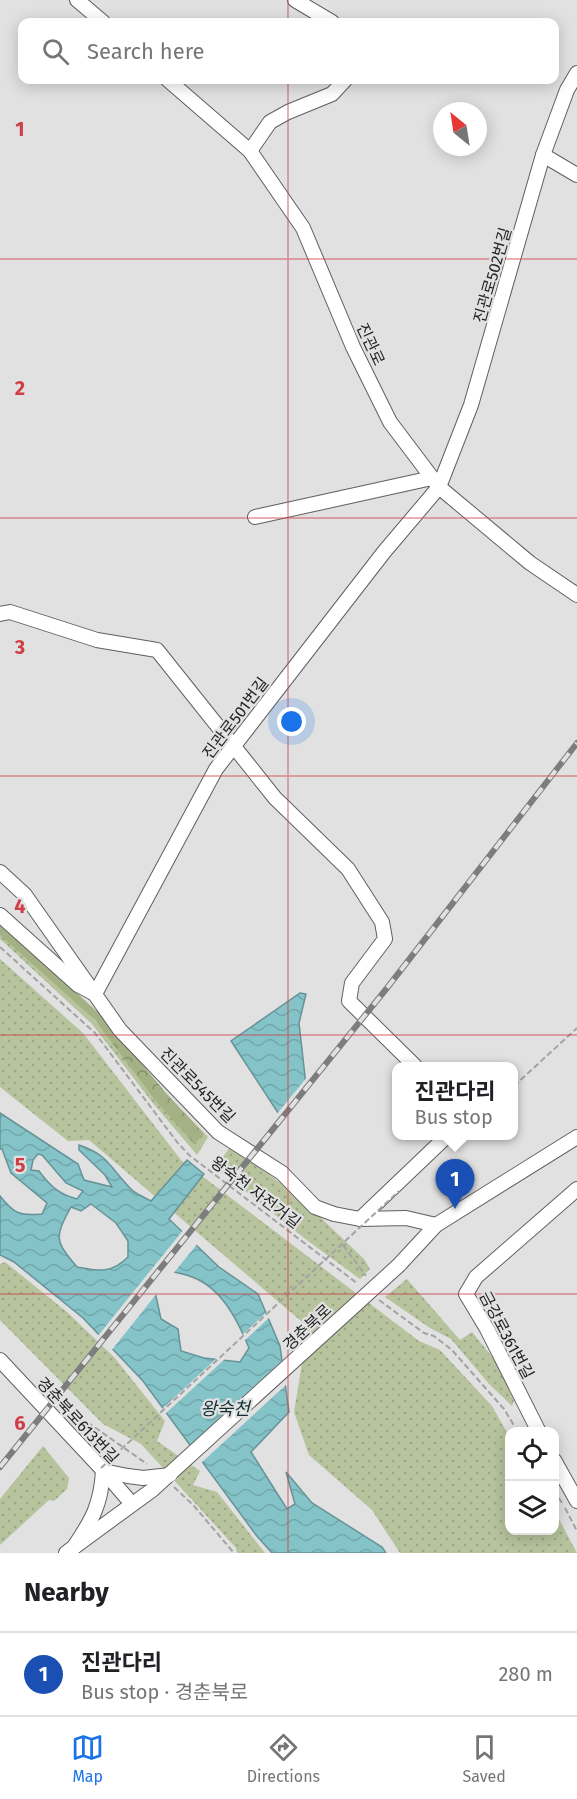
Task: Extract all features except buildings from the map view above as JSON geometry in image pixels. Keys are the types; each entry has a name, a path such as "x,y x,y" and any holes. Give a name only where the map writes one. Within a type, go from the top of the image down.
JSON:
{"street":[{"path":"77,0 98,18"},
{"path":"295,0 325,18"},
{"name":"진관로502번길","path":"436,483 471,405 543,154 567,90 577,73"},
{"name":"진관로","path":"173,84 250,151 303,228 353,347 390,422 436,483 530,563 577,596"},
{"path":"250,151 270,122 332,94 341,84"},
{"path":"543,154 577,175"},
{"path":"255,517 436,483"},
{"name":"진관로501번길","path":"95,994 216,769 436,483"},
{"path":"0,614 10,612 97,640 157,650 275,798 348,869 381,922 385,939 352,983 349,1001 411,1062"},
{"name":"진관로545번길","path":"0,872 25,895 120,1030 218,1132 282,1173 315,1207 334,1214 360,1219 406,1218 436,1225"},
{"path":"0,915 78,986 95,994"},
{"name":"경춘북로","path":"70,1550 170,1475 399,1265 436,1225 577,1137"},
{"path":"360,1219 443,1140"},
{"name":"금강로361번길","path":"537,1427 487,1329 466,1294 476,1277 577,1189"},
{"name":"경춘북로613번길","path":"0,1360 132,1504"},
{"path":"559,1467 577,1501"},
{"path":"70,1550 90,1523 102,1494 102,1470 143,1478 170,1475"}],"path":[{"name":"왕숙천 자전거길","path":"0,947 95,1033 172,1136 189,1155 364,1289"},
{"path":"518,1081 577,1028"},
{"path":"102,1470 399,1191"},
{"path":"373,1295 424,1333 434,1336 452,1350 504,1409 515,1427"},
{"path":"90,1424 95,1434 117,1454"},
{"path":"559,1497 577,1531"}],"green space":[{"path":"0,923 208,1137 197,1155 152,1102 92,1024 0,939"},
{"path":"0,923 102,1016 166,1093 204,1134 194,1144 155,1100 95,1020 0,935"},
{"path":"0,959 83,1033 181,1160 419,1341 440,1350 492,1406 505,1429 505,1535 559,1535 559,1519 577,1553 400,1553 372,1510 309,1455 294,1412 308,1327 89,1140 68,1141 0,1087"},
{"path":"231,1146 299,1197 364,1259 370,1269 360,1279 215,1167"},
{"path":"5,1262 67,1312 114,1357 165,1421 157,1441 200,1471 193,1485 217,1492 265,1553 237,1553 236,1548 141,1444 103,1424 0,1320 0,1264"},
{"path":"407,1279 460,1340 472,1332 497,1363 514,1401 512,1406 489,1384 451,1339 430,1328 385,1297"},
{"path":"43,1446 69,1478 67,1489 54,1501 49,1500 0,1545 0,1499"}],"water":[{"path":"300,993 306,994 299,1023 308,1103 284,1122 231,1041"},
{"name":"왕숙천","path":"0,1113 78,1164 84,1180 112,1187 105,1175 79,1150 79,1145 97,1153 132,1190 151,1201 187,1160 204,1174 169,1219 219,1267 258,1294 280,1346 289,1412 251,1452 287,1509 295,1504 286,1472 312,1503 382,1547 386,1553 272,1553 256,1535 143,1381 83,1318 14,1262 0,1255 0,1196 9,1207 28,1215 42,1214 47,1203 11,1173 2,1149 0,1149","holes":["38,1154 42,1155 66,1183 83,1191 77,1199 55,1189 39,1171 31,1170 33,1160","91,1204 116,1223 128,1241 128,1257 110,1269 92,1270 77,1267 64,1251 59,1239 71,1207 81,1211","165,1270 192,1277 212,1289 228,1307 249,1348 240,1362 204,1358 181,1351 178,1329 161,1319 153,1283"]}],"pier":[{"path":"308,1076 311,1102 283,1125 276,1115"},
{"path":"184,1229 198,1243 172,1275 166,1273 157,1284 158,1292 111,1351 97,1337"},
{"path":"269,1310 271,1316 243,1342 241,1336"},
{"path":"218,1357 226,1358 164,1415 161,1410"},
{"path":"285,1358 288,1383 200,1464 188,1447"}],"railway":[{"path":"0,1467 387,988 577,743"}],"place":[{"name":"진관다리","path":"455,1209"}]}
